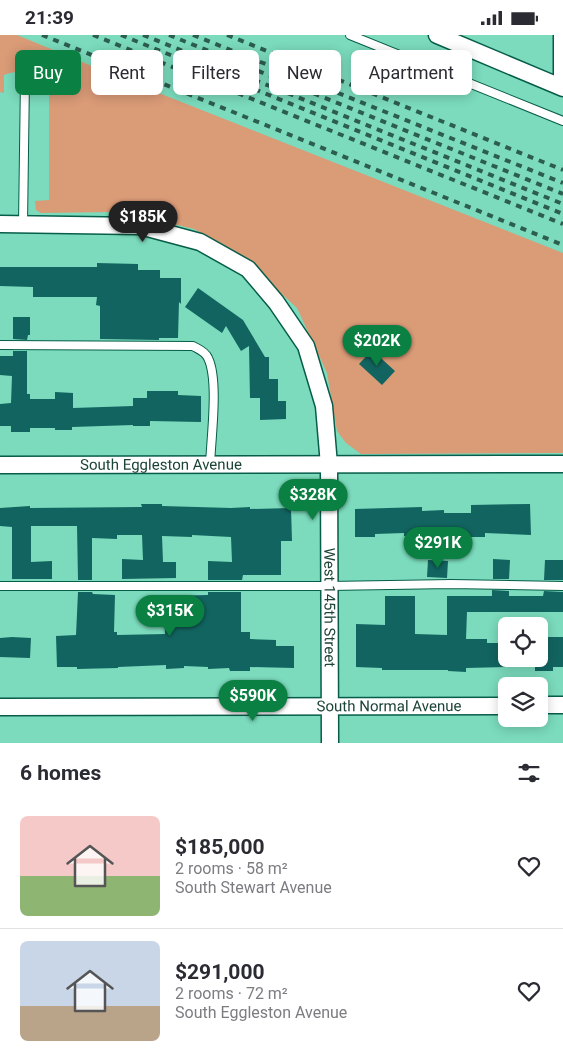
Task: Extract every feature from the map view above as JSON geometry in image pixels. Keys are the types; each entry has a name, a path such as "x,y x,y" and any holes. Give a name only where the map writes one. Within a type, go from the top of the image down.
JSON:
{"street":[{"path":"438,35 562,87 562,35"},
{"name":"West 145th Street","path":"0,224 140,226 200,242 248,269 276,302 306,346 324,406 329,465 330,743"},
{"name":"South Eggleston Avenue","path":"0,465 563,464"},
{"name":"South Normal Avenue","path":"0,707 498,705"},
{"path":"548,705 563,705"}],"lane":[{"path":"350,35 563,121"},
{"path":"23,224 25,95"},
{"path":"0,345 192,346 203,351 207,356 213,379 210,465"},
{"path":"0,586 563,586"}],"shaded area":[{"path":"0,35 17,35 53,50 15,50 15,72 4,75 4,93 0,92"},
{"path":"81,61 91,66 91,95 163,95 563,253 563,453 361,454 346,443 337,431 327,373 297,308 243,258 194,229 156,220 117,212 41,213 36,210 35,201 49,200 49,95 81,95"}],"building":[{"path":"97,263 138,264 138,270 160,270 160,278 181,278 178,338 159,338 159,340 100,339 100,306 96,305 97,297 33,297 33,287 0,286 0,267 97,267"},
{"path":"198,288 243,320 265,357 269,357 269,379 278,379 278,401 286,401 286,419 260,420 260,398 250,398 249,346 241,351 226,326 222,333 185,307"},
{"path":"13,317 30,317 30,335 28,335 27,340 13,339"},
{"path":"372,350 395,371 382,385 359,364"},
{"path":"13,351 27,351 27,394 30,394 30,399 55,399 55,392 73,393 73,408 133,406 133,398 147,398 147,391 178,391 178,395 201,396 201,422 150,421 150,426 72,427 72,430 30,428 30,432 11,432 11,426 0,426 0,404 11,403 12,376 0,375 0,356 13,356"},
{"path":"141,504 231,508 250,507 250,509 291,508 292,541 281,541 281,575 243,575 242,580 208,580 208,561 232,562 231,537 192,535 192,537 162,536 163,562 176,562 176,578 122,579 122,559 143,560 142,535 117,535 117,539 92,538 92,580 78,580 77,526 31,526 31,562 52,561 52,579 12,579 12,527 0,526 0,508 30,506 30,508 142,507"},
{"path":"530,504 531,535 485,533 485,537 456,537 456,530 422,530 422,536 404,536 404,533 375,534 375,537 355,537 355,509 422,507 422,511 444,510 444,513 471,513 471,505"},
{"path":"493,559 510,560 509,579 493,579"},
{"path":"428,560 448,561 447,578 427,577"},
{"path":"545,560 563,560 563,580 544,580"},
{"path":"492,590 509,591 509,596 543,596 544,591 563,592 563,612 467,612 466,639 487,639 487,643 498,643 498,667 506,667 466,668 466,672 448,670 382,670 382,668 356,667 356,624 385,625 385,596 415,596 415,634 447,635 447,596 492,596"},
{"path":"78,592 115,595 114,632 117,632 117,635 165,634 164,596 208,595 208,592 241,592 241,632 250,632 250,639 276,640 276,646 294,646 294,668 250,667 250,671 230,671 229,668 208,669 208,667 184,666 184,668 166,669 166,665 77,669 77,667 57,667 56,636 76,635"},
{"path":"548,637 563,637 563,667 553,667 553,671 535,671 535,667 548,667"},
{"path":"0,638 31,638 30,658 0,657"}],"railway":[{"path":"42,35 563,245"},
{"path":"93,35 563,224"},
{"path":"121,35 563,214"},
{"path":"143,35 563,204"},
{"path":"169,35 563,194"},
{"path":"193,35 563,183"},
{"path":"227,35 563,170"}]}
